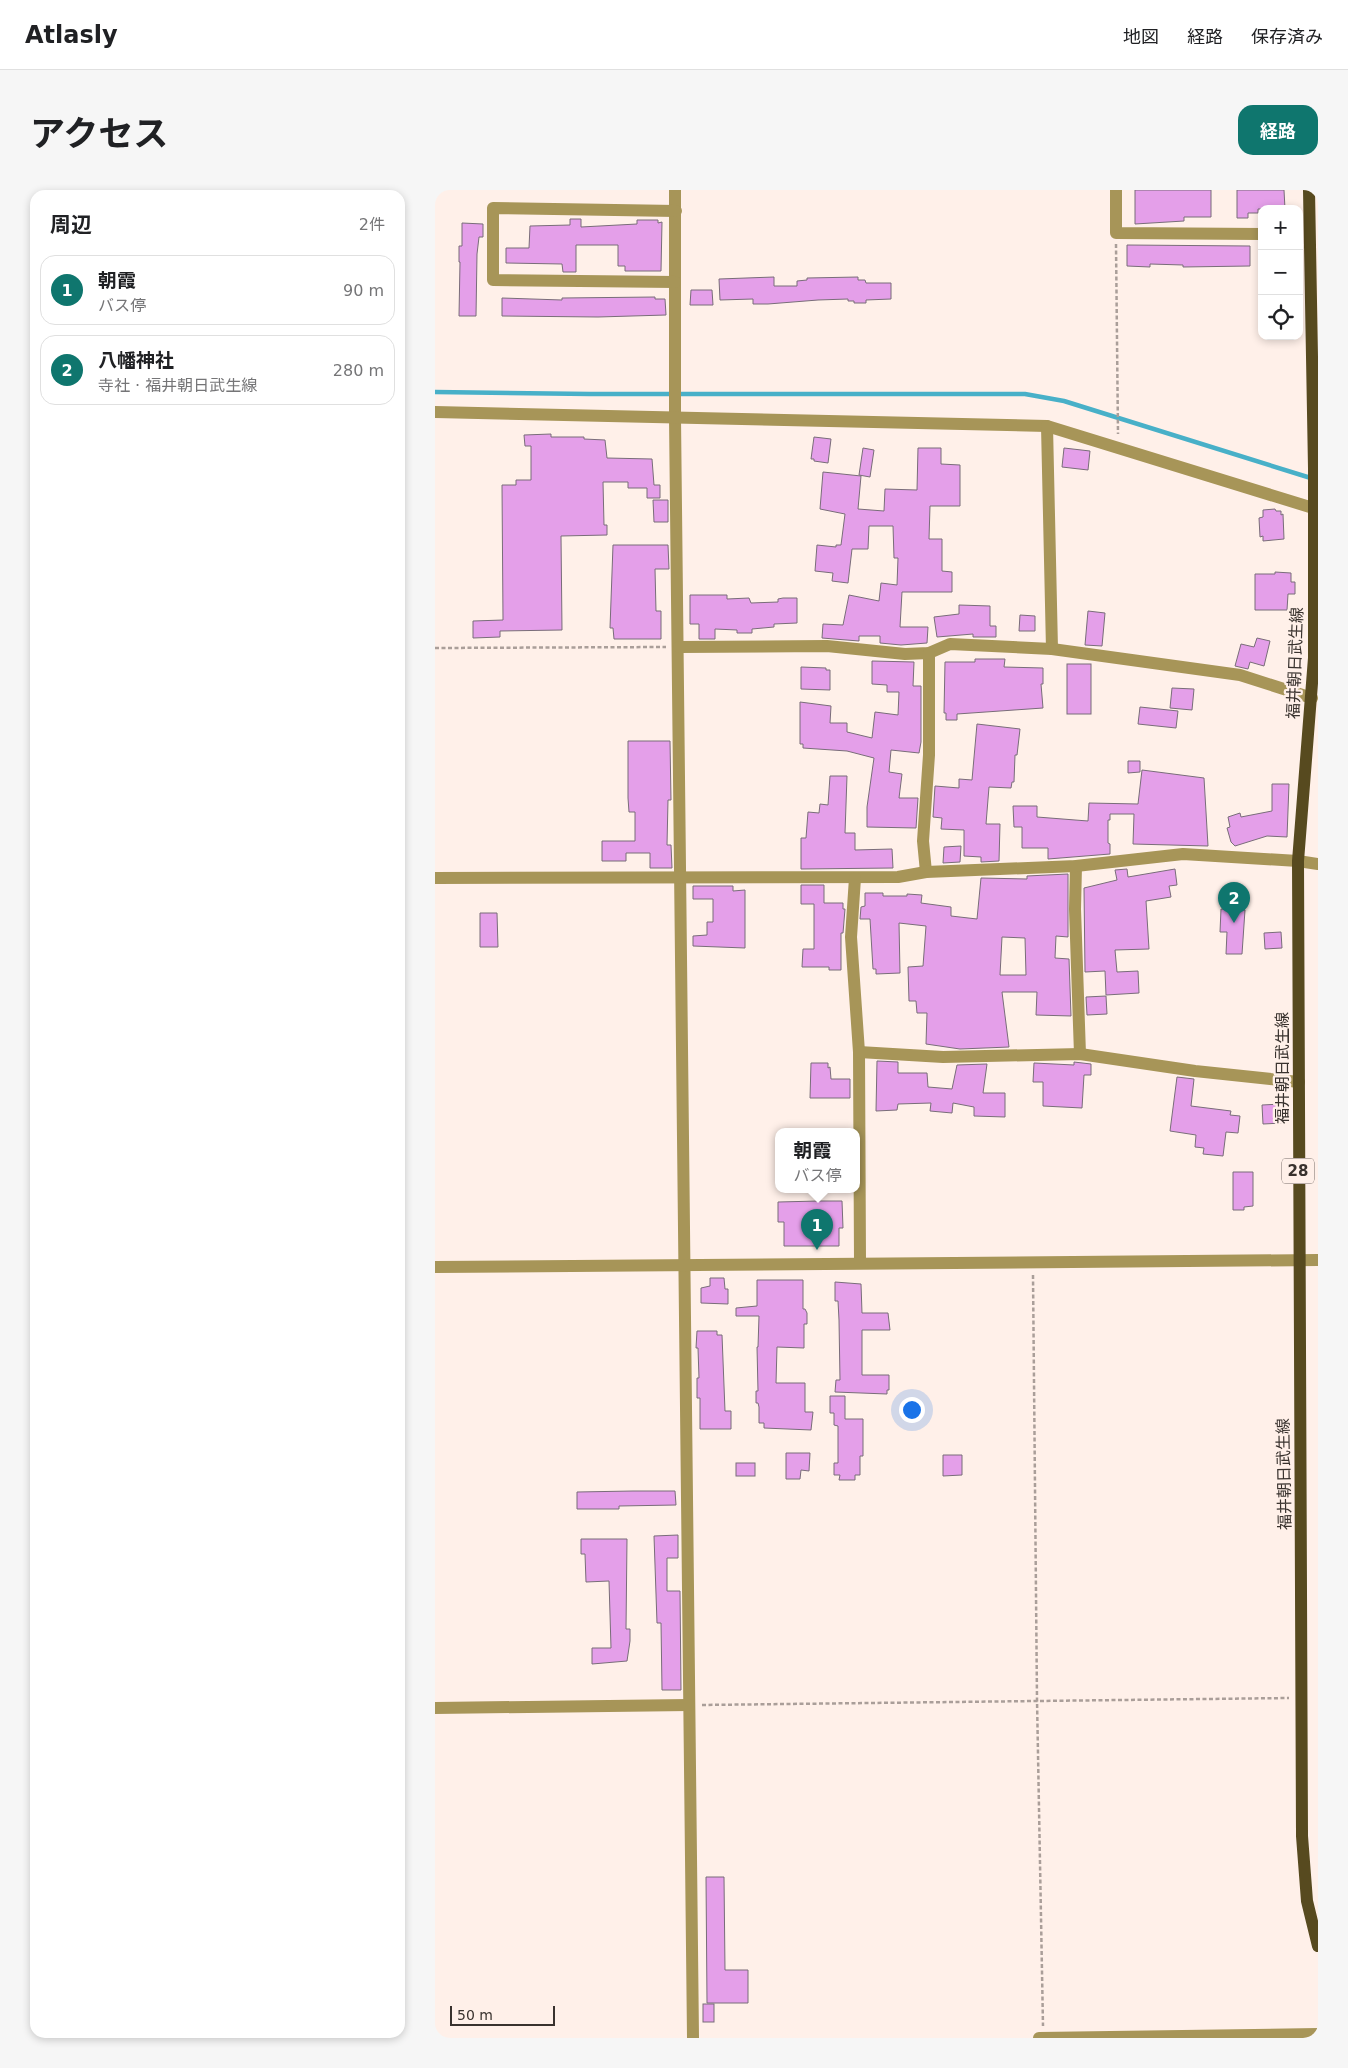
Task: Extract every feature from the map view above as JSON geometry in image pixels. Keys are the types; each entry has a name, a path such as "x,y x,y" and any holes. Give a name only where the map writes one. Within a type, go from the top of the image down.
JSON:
{"main road":[{"name":"福井朝日武生線","path":"1309,190 1304,234 1314,274 1316,655 1298,861 1298,1260 1303,1698 1302,1836 1307,1901 1318,1946"}],"street":[{"path":"675,190 680,878 693,2038"},
{"path":"1115,190 1116,233 1258,234"},
{"path":"675,211 493,208 493,280 675,282"},
{"path":"435,412 676,414 1047,426 1314,504"},
{"path":"1047,426 1052,649"},
{"path":"679,647 827,646 905,654 929,653 950,644 1052,649 1240,675 1312,698"},
{"path":"926,872 923,841 929,755 929,653"},
{"path":"435,878 899,877 926,872 1076,866 1183,854 1298,861 1318,864"},
{"path":"1076,866 1075,910 1080,1054"},
{"path":"855,878 851,937 859,1052 859,1128"},
{"path":"859,1052 943,1057 1080,1054 1195,1071 1299,1082"},
{"path":"860,1193 860,1262"},
{"path":"435,1267 860,1262 1318,1260"},
{"path":"435,1708 689,1705"},
{"path":"1041,2038 1318,2034"}],"path":[{"path":"1116,233 1118,448"},
{"path":"435,648 679,647"},
{"path":"1032,1262 1041,2038"},
{"path":"689,1705 1037,1699 1303,1698"}],"building":[{"path":"1135,190 1211,190 1211,217 1184,217 1184,221 1135,224"},
{"path":"1237,190 1284,190 1285,205 1258,205 1258,213 1248,213 1248,218 1237,218"},
{"path":"570,219 581,219 581,227 637,224 637,220 658,220 658,223 662,222 661,271 625,271 625,266 618,266 618,245 576,245 576,272 563,272 562,264 506,263 506,248 529,248 530,226 570,225"},
{"path":"462,223 483,224 483,237 479,237 477,254 476,316 459,316 459,246 462,246"},
{"path":"1127,245 1250,246 1250,266 1183,267 1183,265 1150,264 1150,267 1127,266"},
{"path":"774,277 774,286 797,286 797,281 807,280 807,278 858,277 858,280 865,280 866,283 891,283 891,299 866,300 866,303 854,303 854,301 848,301 848,299 768,304 753,304 753,299 720,300 719,279"},
{"path":"691,290 712,290 713,305 690,305"},
{"path":"655,297 655,299 665,299 666,315 598,317 502,316 502,298 562,300 562,298"},
{"path":"551,434 551,437 584,437 584,439 605,440 607,458 652,459 654,485 660,485 660,498 647,498 647,488 628,488 628,482 603,482 604,525 607,525 607,535 561,536 562,630 500,631 500,637 473,638 473,621 503,620 502,485 516,485 516,480 531,480 531,446 525,446 524,435"},
{"path":"814,437 831,439 828,463 811,459"},
{"path":"863,448 874,450 870,477 859,475"},
{"path":"918,448 941,448 941,464 960,465 960,506 930,506 929,539 942,539 942,571 952,572 952,592 902,592 900,627 928,627 927,643 901,645 880,643 880,636 859,636 859,641 822,638 823,624 843,625 849,595 879,601 881,583 897,585 898,558 894,558 893,526 869,526 868,549 852,549 848,583 832,581 833,573 815,571 817,545 836,547 836,545 841,545 845,514 820,509 823,472 861,476 858,509 884,511 885,489 917,490"},
{"path":"1064,448 1090,451 1088,470 1062,467"},
{"path":"653,500 668,500 668,522 654,522"},
{"path":"1275,509 1276,511 1281,511 1281,515 1283,514 1284,539 1263,541 1263,536 1260,537 1259,518 1263,517 1263,510"},
{"path":"613,545 668,545 669,569 655,569 656,611 661,611 661,639 614,639 613,628 610,628"},
{"path":"1275,572 1291,573 1291,582 1295,582 1295,594 1288,594 1287,610 1255,610 1255,574 1275,574"},
{"path":"690,595 727,595 727,599 749,598 751,603 778,602 778,599 797,598 797,623 774,624 774,627 752,629 752,633 737,633 737,630 715,629 715,639 699,639 699,624 690,624"},
{"path":"959,605 990,606 990,626 996,626 996,637 973,637 973,634 937,637 934,617 959,614"},
{"path":"1088,611 1105,613 1102,646 1085,645"},
{"path":"1020,615 1035,616 1035,631 1019,631"},
{"path":"1257,638 1270,641 1264,666 1250,662 1248,669 1235,666 1241,644 1254,647"},
{"path":"975,659 1005,659 1004,667 1043,668 1043,684 1041,684 1043,708 957,714 957,720 946,720 946,713 944,713 945,662 975,662"},
{"path":"872,661 914,662 913,686 921,686 921,742 919,753 891,750 889,772 902,774 899,798 918,798 916,828 867,827 867,807 874,758 847,751 803,748 803,744 800,744 800,702 831,706 830,723 847,723 847,732 872,738 875,712 898,715 899,692 887,692 887,685 872,684"},
{"path":"1067,664 1091,664 1091,714 1067,714"},
{"path":"801,667 826,668 826,670 830,670 830,690 801,689"},
{"path":"1172,688 1194,689 1192,710 1170,708"},
{"path":"1140,707 1178,711 1176,728 1138,724"},
{"path":"977,724 1020,729 1017,755 1015,755 1014,782 1012,782 1011,788 989,787 986,824 1000,824 999,861 981,862 981,857 964,856 964,830 941,829 942,818 933,817 935,786 959,788 959,779 972,780"},
{"path":"628,741 670,741 671,800 668,800 667,845 671,845 672,868 650,868 650,853 626,853 626,861 602,861 602,841 635,841 635,812 629,812 628,798"},
{"path":"1128,761 1140,761 1140,772 1128,773"},
{"path":"1142,770 1204,778 1208,846 1133,844 1134,814 1110,814 1110,820 1108,820 1108,843 1110,844 1110,854 1048,859 1048,848 1022,848 1022,827 1014,827 1013,806 1037,806 1037,817 1088,821 1089,803 1138,804"},
{"path":"830,776 847,776 845,833 855,833 855,850 892,849 893,868 801,869 801,838 806,838 808,812 819,813 820,804 828,805"},
{"path":"1272,784 1289,784 1287,837 1267,836 1235,846 1231,842 1227,828 1230,827 1228,817 1240,813 1241,817 1272,811"},
{"path":"961,846 960,862 943,863 944,847"},
{"path":"1127,869 1128,877 1175,869 1177,885 1169,886 1171,897 1146,901 1149,949 1115,950 1117,972 1138,971 1139,993 1106,995 1105,971 1085,972 1084,888 1117,880 1115,870"},
{"path":"1068,874 1068,937 1056,936 1055,958 1069,959 1071,1016 1036,1015 1037,992 1002,992 1009,1047 960,1049 926,1044 927,1013 917,1013 916,1001 909,1001 908,967 923,966 926,926 899,923 900,973 876,974 876,969 873,969 870,919 860,919 861,907 865,906 865,893 883,893 883,896 922,895 921,903 951,907 951,916 977,919 981,878 1027,879 1027,876","holes":["1002,937 1025,938 1026,975 1000,975"]},
{"path":"801,885 824,885 824,903 843,903 843,909 845,909 843,933 841,933 841,970 829,970 829,967 802,967 803,949 814,949 814,904 801,904"},
{"path":"693,886 733,886 733,891 745,890 745,948 693,946 693,936 707,935 707,922 713,922 713,899 693,899"},
{"path":"1221,909 1245,910 1242,954 1226,954 1227,932 1220,932"},
{"path":"480,913 497,913 498,947 480,947"},
{"path":"1281,932 1282,948 1265,949 1264,933"},
{"path":"1106,996 1107,1014 1087,1015 1086,997"},
{"path":"877,1061 898,1062 898,1073 927,1073 928,1087 952,1089 957,1065 987,1064 983,1093 1005,1093 1005,1117 974,1116 974,1107 953,1103 952,1113 930,1111 931,1103 898,1104 897,1110 876,1111"},
{"path":"1074,1062 1091,1064 1091,1075 1084,1075 1082,1108 1043,1106 1043,1082 1033,1082 1034,1063 1074,1065"},
{"path":"811,1063 828,1063 831,1079 850,1079 850,1098 810,1098"},
{"path":"1177,1077 1194,1079 1191,1106 1231,1111 1230,1115 1240,1116 1238,1133 1226,1132 1223,1156 1203,1154 1204,1148 1195,1147 1196,1135 1170,1131"},
{"path":"1282,1104 1283,1123 1263,1124 1262,1105"},
{"path":"1233,1172 1253,1172 1253,1206 1244,1207 1244,1210 1233,1210"},
{"path":"842,1201 843,1228 839,1228 839,1246 784,1246 784,1222 778,1222 778,1202"},
{"path":"710,1278 724,1278 725,1289 728,1289 728,1304 701,1303 701,1288 710,1286"},
{"path":"757,1280 803,1280 803,1309 807,1313 807,1324 804,1324 804,1348 777,1347 776,1383 805,1383 805,1412 813,1412 811,1430 764,1428 764,1423 759,1423 756,1391 758,1391 757,1347 759,1316 736,1316 736,1308 757,1306"},
{"path":"835,1282 861,1284 862,1313 888,1313 890,1330 862,1330 862,1375 889,1375 889,1390 887,1390 887,1394 835,1392 836,1380 840,1380 839,1320 838,1301 835,1301"},
{"path":"697,1331 717,1331 717,1335 722,1335 725,1411 731,1411 731,1429 700,1429 700,1398 697,1398 697,1378 699,1378 698,1348 696,1348"},
{"path":"830,1396 845,1396 845,1419 863,1419 863,1456 860,1456 860,1475 855,1475 855,1480 839,1480 840,1475 834,1475 834,1463 838,1463 838,1426 834,1425 834,1413 830,1413"},
{"path":"786,1453 810,1453 809,1471 801,1470 800,1479 786,1479"},
{"path":"943,1455 962,1455 962,1475 943,1476"},
{"path":"736,1463 755,1463 755,1476 736,1476"},
{"path":"675,1491 676,1505 619,1506 619,1509 577,1509 577,1492"},
{"path":"678,1535 678,1558 667,1558 667,1591 680,1591 681,1690 662,1690 661,1623 657,1623 654,1536"},
{"path":"581,1539 627,1539 626,1629 630,1629 630,1641 627,1661 592,1664 592,1648 611,1648 609,1581 586,1582 585,1554 581,1554"},
{"path":"706,1877 724,1877 725,1970 748,1970 748,2003 707,2003"},
{"path":"703,2004 714,2004 714,2022 703,2022"}],"waterway":[{"path":"435,392 1025,394 1064,401 1314,479"}],"place":[{"name":"八幡神社","path":"1234,923"},
{"name":"朝霞","path":"817,1250"}]}
